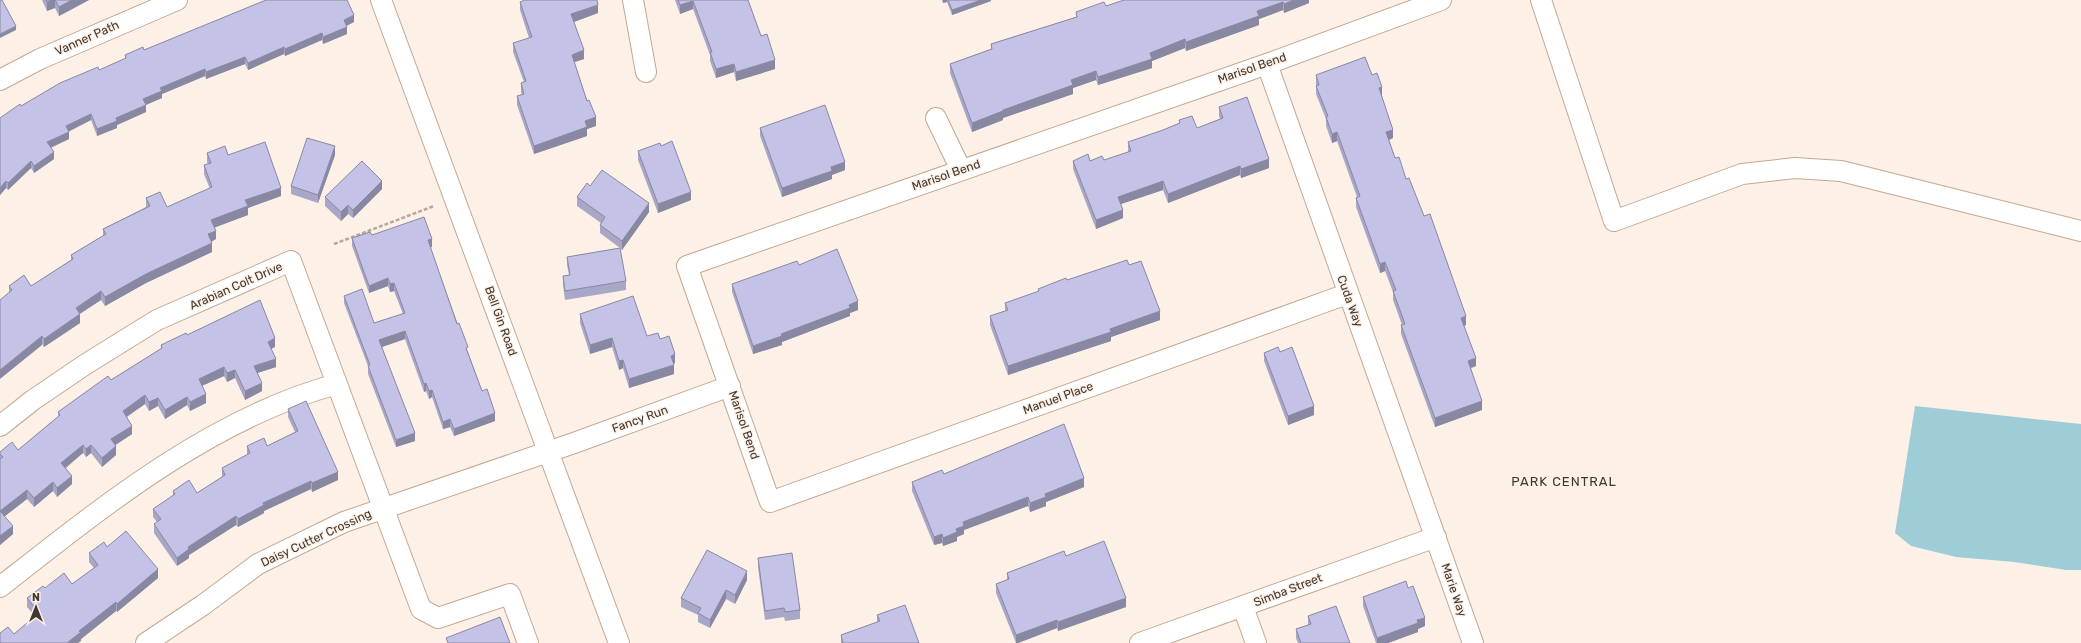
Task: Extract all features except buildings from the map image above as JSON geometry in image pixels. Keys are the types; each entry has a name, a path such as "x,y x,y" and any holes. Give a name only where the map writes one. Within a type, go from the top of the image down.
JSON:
{"street":[{"name":"Vanner Path","path":"0,80 148,5 177,0"},
{"name":"Bell Gin Road","path":"381,0 620,643"},
{"path":"633,0 646,72"},
{"name":"Marisol Bend","path":"770,502 687,266 1267,64 1441,0"},
{"path":"1541,0 1614,221 1742,174 1795,168 1842,171 2081,231"},
{"name":"Cuda Way","path":"1267,64 1347,294 1436,537"},
{"path":"936,118 961,170"},
{"name":"Arabian Colt Drive","path":"0,426 33,400 68,376 157,320 291,261 381,508 421,609 438,618 510,594 528,643"},
{"name":"Manuel Place","path":"770,502 1347,294"},
{"path":"0,587 97,511 143,478 259,412 337,384"},
{"name":"Fancy Run","path":"549,451 730,386"},
{"name":"Daisy Cutter Crossing","path":"146,643 203,605 258,564 344,522 549,451"},
{"name":"Simba Street","path":"1140,643 1436,537"},
{"name":"Marie Way","path":"1436,537 1473,643"},
{"path":"1243,607 1256,643"}],"path":[{"path":"334,244 434,206"}],"water":[{"path":"1915,406 2081,424 2081,570 2066,570 2014,562 1956,557 1911,546 1895,533"}],"district":[{"name":"PARK CENTRAL","path":"1564,481"}]}
